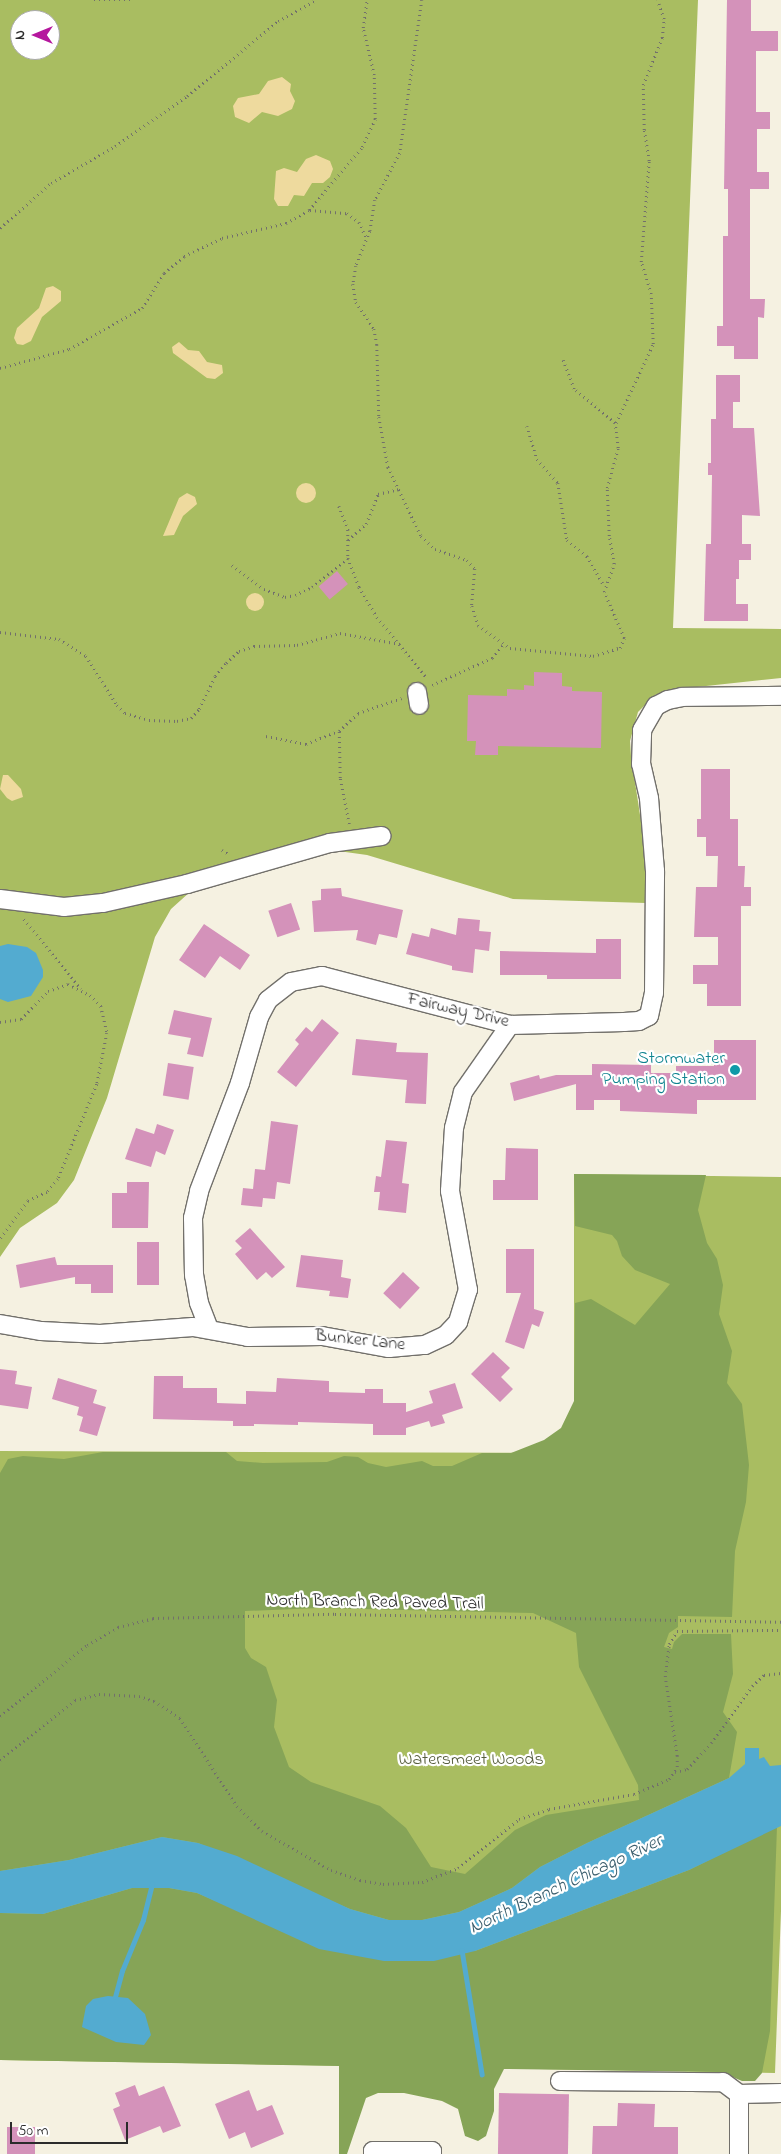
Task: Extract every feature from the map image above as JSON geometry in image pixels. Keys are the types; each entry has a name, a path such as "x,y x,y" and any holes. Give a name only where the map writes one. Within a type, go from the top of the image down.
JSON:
{"street":[{"name":"Fairway Drive","path":"209,1328 199,1303 194,1274 193,1218 199,1191 230,1110 259,1017 268,1000 291,982 322,976 510,1025 624,1022 639,1021 649,1016 654,993 655,871 649,798 641,764 642,730 656,706 668,700 682,697 781,696"},
{"path":"5,900 64,907 103,903 187,884 351,838 382,836"},
{"name":"Bunker Lane","path":"0,1324 41,1331 100,1334 176,1327 209,1328 248,1337 322,1336 389,1348 425,1344 446,1334 458,1322 468,1290 450,1191 454,1128 464,1092 510,1025"},
{"path":"560,2081 723,2082 739,2094 781,2093"},
{"path":"739,2094 739,2154"},
{"path":"373,2154 373,2151 432,2151 432,2154"}],"path":[{"path":"94,0 133,0"},
{"path":"0,228 51,183 115,146 187,96 278,21 316,0"},
{"path":"0,368 69,349 142,308 164,273 184,256 222,238 286,223 309,210 362,147 375,119 374,75 363,28 367,0"},
{"path":"422,0 400,153 375,200 367,239 356,266 353,284 356,302 374,329 379,372 379,417 388,467 400,489 416,527 428,544 471,564 476,576 472,606 474,620 504,645 528,651 580,656 613,652 623,644 624,638 605,587 587,556 567,540 558,483 538,459 527,426"},
{"path":"605,587 614,564 609,536 607,488 618,448 615,423 652,344 651,294 641,262 649,161 644,130 643,85 662,38 664,19 658,0"},
{"path":"309,210 347,213 358,222 367,239"},
{"path":"563,360 574,389 615,423"},
{"path":"348,540 366,524 378,494 400,489"},
{"path":"339,506 348,540 348,558 365,599 400,644 423,694"},
{"path":"232,565 264,589 285,597 295,596 312,587 348,558"},
{"path":"0,632 53,638 75,647 97,670 116,705 125,713 149,720 176,721 191,718 199,709 215,676 239,651 254,646 297,645 340,633 400,644"},
{"path":"266,736 306,744 338,731 358,713 423,694 492,658 504,645"},
{"path":"338,731 340,778 351,838"},
{"path":"0,1239 28,1201 54,1185 97,1084 105,1057 107,1021 102,1006 82,990 5,900"},
{"path":"0,1022 22,1019 48,991 59,985 68,984 82,990"},
{"name":"North Branch Red Paved Trail","path":"0,1716 87,1645 118,1627 153,1618 336,1614 781,1622"},
{"path":"0,1760 76,1700 99,1694 139,1696 154,1701 180,1718 237,1806 262,1830 331,1870 360,1880 403,1884 422,1882 458,1868 519,1819 549,1809 634,1794 669,1780 675,1772 677,1756 665,1691 666,1658 672,1637 677,1631 694,1629 781,1630"},
{"path":"675,1772 687,1769 711,1743 752,1686 764,1675 781,1673"}],"green space":[{"path":"0,0 698,0 673,628 781,629 781,678 669,690 655,695 638,712 630,741 646,854 646,903 513,899 367,855 331,850 191,891 171,909 155,937 107,1098 74,1180 57,1203 20,1228 0,1257"},
{"name":"Watersmeet Woods","path":"574,1174 781,1177 781,1911 775,2073 0,2060 0,1451 574,1453"},
{"name":"Watersmeet Woods","path":"574,1174 706,1175 698,1210 707,1243 717,1259 723,1285 719,1314 732,1351 727,1383 742,1404 749,1465 746,1502 735,1551 732,1617 678,1616 678,1627 669,1633 664,1647 672,1649 674,1642 682,1634 731,1634 733,1674 723,1712 737,1732 729,1778 587,1843 540,1867 512,1888 459,1912 422,1920 389,1920 350,1909 198,1843 162,1837 69,1860 0,1871 0,1473 8,1459 23,1456 64,1459 103,1452 226,1452 237,1461 263,1463 327,1462 344,1456 358,1457 368,1463 386,1467 422,1461 433,1466 452,1466 482,1453 511,1453 544,1440 561,1428 574,1401 575,1303 591,1299 635,1325 670,1284 635,1270 622,1256 617,1241 612,1235 575,1226","holes":["319,1608 533,1613 576,1633 579,1667 638,1785 639,1800 546,1815 515,1830 465,1874 431,1867 406,1828 380,1806 311,1782 289,1767 274,1727 277,1700 266,1667 251,1658 245,1648 245,1611"]},
{"path":"777,1826 770,2031 762,2073 755,2081 742,2081 721,2072 504,2069 494,2089 494,2111 486,2136 478,2141 465,2136 458,2109 442,2101 404,2093 378,2093 366,2098 347,2154 339,2154 339,2066 0,2060 0,1913 43,1914 132,1888 169,1888 197,1893 241,1912 475,1951 689,1870"}],"sand":[{"path":"282,77 291,84 290,91 295,101 292,109 278,116 262,112 249,123 235,117 233,106 238,98 259,94 268,81"},
{"path":"316,155 330,161 333,169 330,177 323,183 312,183 304,196 294,195 288,206 278,206 274,199 276,171 284,168 297,172 306,159"},
{"path":"53,286 61,291 61,301 42,317 31,341 23,345 17,344 14,338 17,328 39,308 46,288"},
{"path":"179,342 188,350 199,351 207,362 222,365 223,373 215,379 207,378 173,353 172,347"},
{"path":"302,483 310,483 316,489 316,497 310,503 302,503 296,497 296,489"},
{"path":"187,493 195,497 197,504 183,516 174,535 163,536 179,498"},
{"path":"255,593 261,596 264,602 261,608 255,611 249,608 246,602 249,596"},
{"path":"3,775 8,775 21,789 23,797 12,801 7,798 0,789"}],"water":[{"path":"8,944 27,947 36,953 43,970 43,977 31,996 8,1002 0,999 0,946"},
{"name":"North Branch Chicago River","path":"745,1748 759,1748 759,1759 764,1757 770,1766 781,1765 781,1826 689,1870 475,1951 434,1961 384,1961 319,1949 197,1893 169,1888 132,1888 43,1914 0,1913 0,1871 69,1860 162,1837 198,1843 237,1856 350,1909 389,1920 422,1920 459,1912 512,1888 540,1867 587,1843 729,1778 745,1764"},
{"path":"108,1996 128,1998 145,2014 151,2035 144,2045 116,2042 82,2027 86,2006 93,1999"}],"building":[{"path":"727,0 751,0 751,31 778,31 778,51 756,51 756,112 770,112 770,129 757,129 757,172 769,172 769,189 750,189 750,299 765,299 764,318 758,317 758,359 734,359 734,346 717,346 717,326 723,326 723,236 728,236 728,189 724,189"},
{"path":"716,375 740,375 740,402 733,402 733,428 754,428 760,516 742,515 742,544 751,544 751,560 739,560 739,579 736,579 736,604 748,604 748,621 704,621 706,544 711,544 712,475 708,475 708,463 711,463 711,419 716,419"},
{"path":"337,571 348,584 330,599 319,586"},
{"path":"534,672 562,673 562,686 572,687 572,691 602,692 601,748 498,746 498,755 475,755 476,741 467,741 468,695 507,696 507,689 524,690 524,685 534,686"},
{"path":"701,769 730,769 730,819 738,819 738,866 745,866 744,887 751,887 751,906 741,906 741,1006 707,1006 707,984 693,984 693,965 718,965 718,937 694,937 696,887 717,887 718,856 706,856 706,837 697,837 697,819 701,819"},
{"path":"341,888 342,896 403,910 397,938 379,934 376,945 356,940 358,930 314,932 312,901 321,900 321,889"},
{"path":"291,903 300,929 277,937 268,911"},
{"path":"458,918 480,920 479,931 491,932 489,951 475,949 473,973 452,970 452,966 406,954 412,933 429,937 431,928 456,935"},
{"path":"204,924 250,955 240,970 220,956 205,978 179,960"},
{"path":"596,939 621,939 621,979 547,979 547,975 500,975 500,951 596,953"},
{"path":"174,1010 212,1018 203,1057 187,1054 191,1038 168,1034"},
{"path":"322,1019 339,1033 296,1087 277,1072 299,1044 295,1040 306,1027 312,1032"},
{"path":"356,1039 397,1043 396,1052 428,1053 426,1104 405,1103 407,1080 352,1075"},
{"path":"714,1040 756,1040 756,1100 697,1100 697,1114 620,1111 620,1100 594,1100 594,1110 576,1110 576,1084 514,1101 510,1083 539,1075 540,1079 556,1075 592,1075 592,1064 651,1065 651,1073 676,1073 676,1066 714,1066"},
{"path":"168,1063 194,1067 189,1100 163,1096"},
{"path":"271,1121 298,1125 290,1184 277,1182 275,1199 263,1198 262,1207 241,1205 243,1188 253,1189 255,1169 265,1170"},
{"path":"157,1124 174,1130 165,1155 156,1151 151,1167 125,1159 136,1128 154,1134"},
{"path":"386,1140 407,1142 402,1183 409,1184 406,1213 378,1210 380,1192 374,1192 376,1176 381,1177"},
{"path":"506,1148 538,1149 538,1200 493,1200 493,1180 505,1180"},
{"path":"127,1182 149,1182 148,1228 112,1228 112,1193 127,1193"},
{"path":"250,1228 285,1267 272,1278 266,1272 257,1280 235,1254 242,1248 235,1241"},
{"path":"137,1242 159,1242 159,1285 137,1285"},
{"path":"506,1249 534,1249 534,1309 544,1312 539,1327 532,1324 524,1349 505,1342 521,1293 506,1293"},
{"path":"301,1255 343,1260 341,1277 351,1279 348,1298 329,1296 330,1291 296,1287"},
{"path":"55,1257 57,1265 113,1265 113,1293 91,1293 91,1284 75,1284 75,1277 20,1288 16,1265"},
{"path":"403,1272 420,1288 400,1309 383,1293"},
{"path":"493,1352 510,1368 501,1377 513,1389 500,1402 471,1374"},
{"path":"0,1369 17,1371 15,1384 32,1387 28,1409 0,1405"},
{"path":"154,1376 183,1376 183,1388 217,1388 217,1403 246,1404 246,1391 276,1392 277,1378 329,1381 329,1392 365,1393 365,1389 383,1389 383,1403 406,1403 406,1412 433,1403 429,1391 455,1383 463,1408 442,1415 445,1423 431,1427 429,1421 406,1428 406,1435 373,1435 373,1424 298,1422 298,1425 254,1424 254,1426 233,1426 233,1421 153,1419"},
{"path":"58,1378 97,1390 93,1403 106,1407 97,1436 79,1431 83,1417 77,1415 79,1407 52,1399"},
{"path":"135,2085 139,2096 164,2086 181,2126 163,2133 160,2126 125,2140 113,2109 120,2106 115,2093"},
{"path":"249,2090 257,2111 272,2105 284,2134 251,2148 245,2132 229,2139 215,2104"},
{"path":"499,2093 569,2094 568,2154 498,2154"},
{"path":"618,2103 655,2104 654,2127 678,2127 678,2154 592,2154 593,2126 617,2126"},
{"path":"7,2127 35,2127 35,2154 7,2154"}],"waterway":[{"path":"115,1997 122,1971 143,1920 152,1884"},
{"path":"462,1950 482,2074"}],"place":[{"name":"Stormwater Pumping Station","path":"735,1070"}]}
